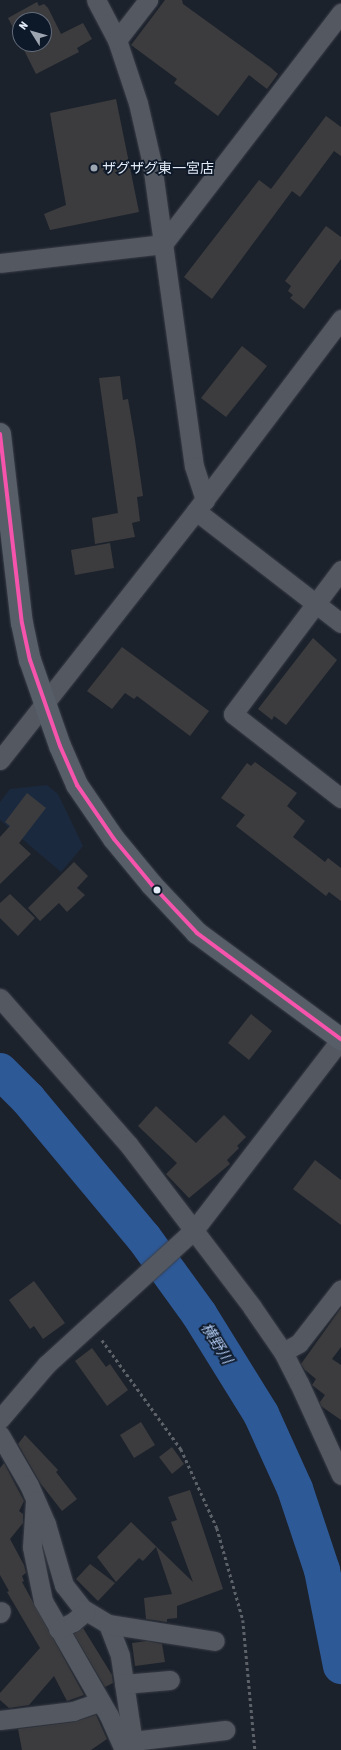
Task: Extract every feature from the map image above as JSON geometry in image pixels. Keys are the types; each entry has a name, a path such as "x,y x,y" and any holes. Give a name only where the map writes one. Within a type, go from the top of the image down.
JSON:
{"main road":[{"path":"0,434 22,623 30,660 60,746 77,785 114,839 152,886 197,932 341,1039"}],"street":[{"path":"96,0 117,40 138,103 150,156 162,224 163,244 200,505 315,604 341,624"},
{"path":"117,40 148,0"},
{"path":"0,263 163,244 341,14"},
{"path":"0,760 200,505 341,318"},
{"path":"341,570 233,714 341,798"},
{"path":"0,998 128,1144 188,1236 283,1352 324,1434 341,1475"},
{"path":"0,1418 47,1364 188,1236 341,1039"},
{"path":"283,1352 299,1343 341,1288"},
{"path":"0,1435 35,1500 46,1524 64,1585 86,1611 108,1624 215,1641"},
{"path":"35,1500 32,1547 36,1575 44,1601 99,1702 118,1733 130,1747"},
{"path":"58,1629 73,1622 86,1611"},
{"path":"108,1624 120,1656 130,1747"},
{"path":"124,1684 170,1680"},
{"path":"0,1720 72,1711 99,1702"},
{"path":"130,1747 225,1730"}],"path":[{"path":"94,1321 181,1449 217,1528 243,1620 254,1750"}],"shaded area":[{"path":"47,785 58,794 83,846 61,872 0,820 0,802 10,789"}],"building":[{"path":"165,0 182,0 183,4 270,67 278,74 267,89 249,75 218,116 174,83 177,79 131,45"},
{"path":"37,2 39,6 44,4 50,12 19,12"},
{"path":"12,16 12,26 8,18"},
{"path":"52,16 61,34 83,23 92,39 77,48 79,52 36,74 25,52 52,52"},
{"name":"ザグザグ東一宮店","path":"116,99 139,212 50,230 44,214 66,205 50,113"},
{"path":"326,116 341,127 341,156 334,151 300,197 292,191 212,299 184,277 259,180 271,189"},
{"path":"326,226 341,237 341,259 304,309 290,298 293,295 288,291 291,286 285,281"},
{"path":"242,346 267,366 226,417 201,398"},
{"path":"120,376 123,400 128,399 143,496 137,497 140,521 132,523 135,537 95,544 92,518 118,513 99,378"},
{"path":"110,543 114,568 75,575 71,550"},
{"path":"313,638 337,660 286,725 274,716 272,720 258,709"},
{"path":"122,647 209,711 190,736 137,696 134,699 125,693 112,709 87,691"},
{"path":"255,762 297,793 287,806 305,821 293,837 325,862 328,858 341,868 341,901 329,892 326,896 236,826 245,815 221,798 247,763 251,766"},
{"path":"27,793 46,808 19,843 31,854 0,884 0,837 10,826 5,822"},
{"path":"74,862 88,876 77,888 85,895 67,912 59,903 40,921 28,908"},
{"path":"10,894 35,918 18,936 0,918 0,903"},
{"path":"251,1014 272,1031 249,1060 228,1043"},
{"path":"156,1106 196,1143 224,1115 246,1137 237,1146 239,1148 227,1160 230,1164 189,1198 166,1174 177,1163 138,1126"},
{"path":"315,1160 341,1180 341,1225 293,1189"},
{"path":"34,1281 65,1323 43,1339 34,1326 30,1329 9,1300"},
{"path":"341,1308 341,1347 332,1359 341,1365 341,1420 321,1406 320,1402 325,1395 312,1385 316,1379 305,1370 301,1364"},
{"path":"92,1348 106,1367 110,1364 128,1390 107,1406 75,1361"},
{"path":"141,1422 155,1445 134,1458 120,1435"},
{"path":"25,1435 58,1470 56,1472 77,1499 62,1511 41,1484 18,1444"},
{"path":"172,1447 184,1464 172,1474 159,1457"},
{"path":"4,1463 24,1501 19,1511 23,1514 23,1523 10,1539 24,1565 26,1573 22,1576 24,1581 22,1582 84,1695 67,1701 54,1676 29,1705 9,1708 0,1700 0,1693 40,1648 7,1592 9,1591 0,1575 0,1468"},
{"path":"190,1490 223,1589 177,1606 177,1618 167,1619 167,1622 146,1619 144,1598 172,1594 156,1547 143,1561 139,1558 116,1582 97,1557 131,1522 193,1582 171,1522 177,1520 168,1497"},
{"path":"90,1564 115,1583 98,1601 76,1579"},
{"path":"83,1628 112,1675 113,1683 105,1687 74,1634"},
{"path":"147,1641 162,1644 165,1662 135,1666 132,1643"},
{"path":"96,1715 107,1739 91,1750 22,1750 18,1729 74,1722"}],"waterway":[{"name":"横野川","path":"0,1071 28,1099 144,1238 199,1314 261,1414 295,1489 322,1570 341,1666"}],"transit line":[{"path":"0,434 22,623 30,660 60,746 77,785 114,839 152,885 197,933 341,1039"}],"place":[{"name":"ザグザグ東一宮店","path":"94,168"}]}
